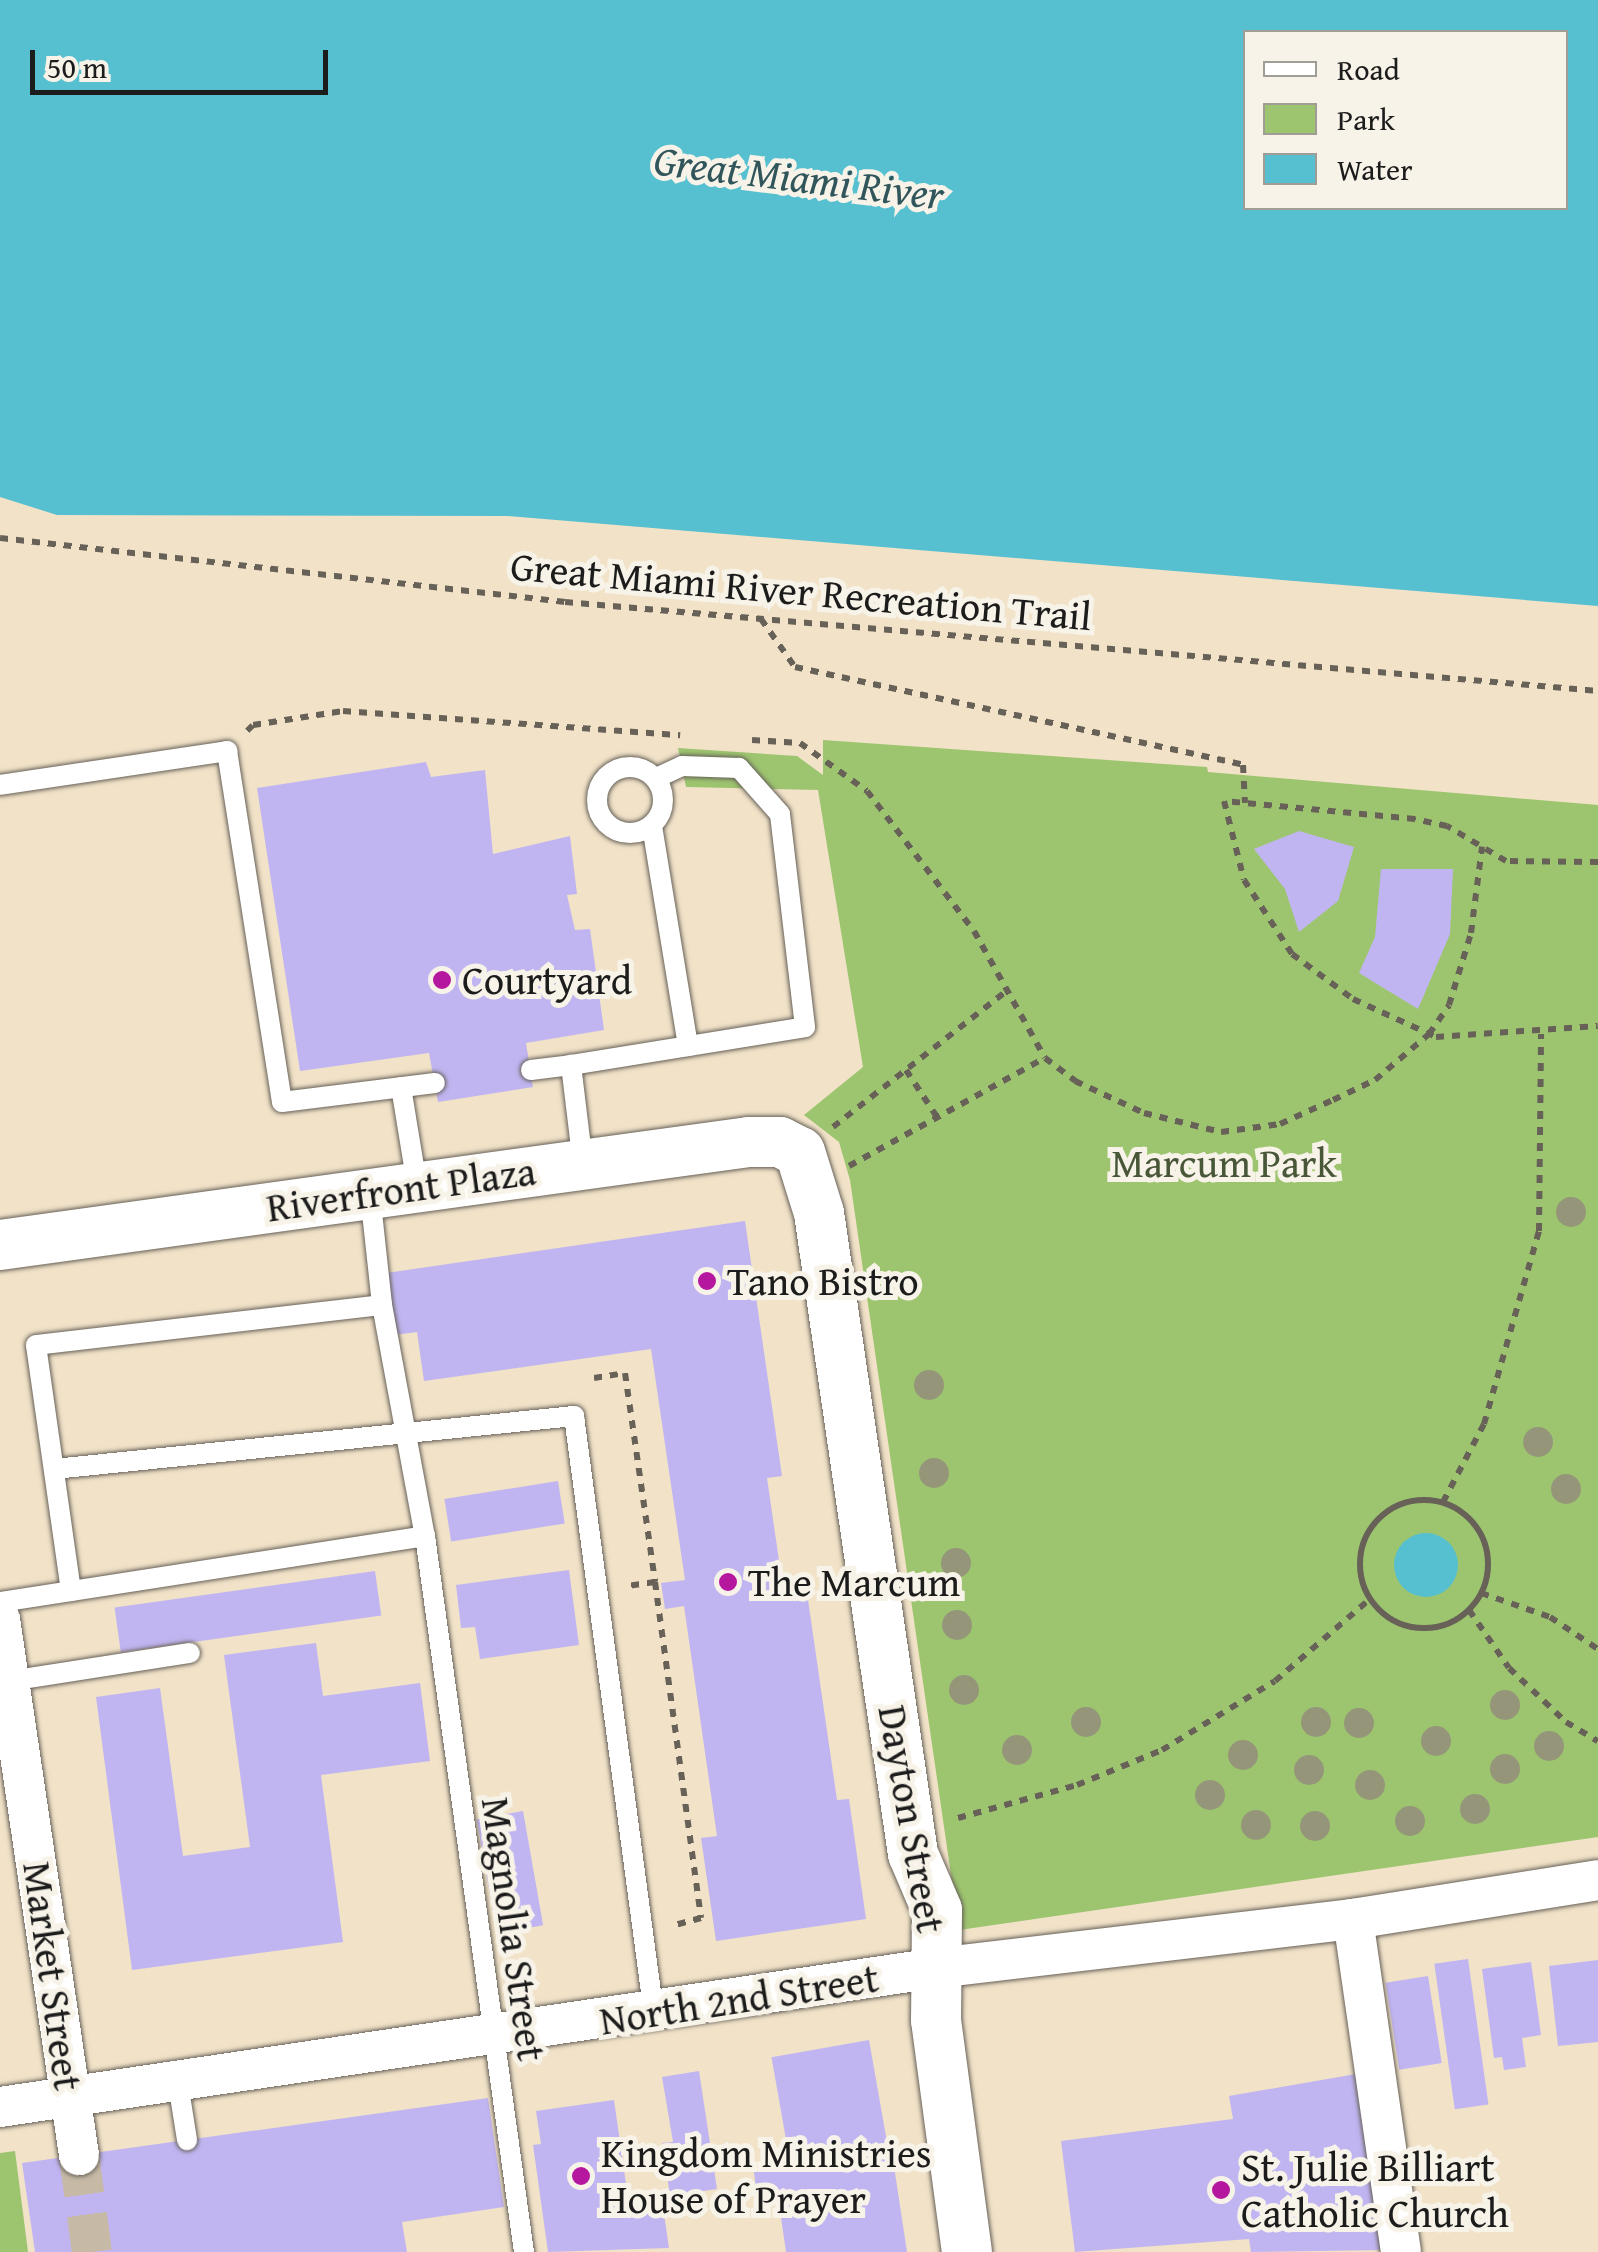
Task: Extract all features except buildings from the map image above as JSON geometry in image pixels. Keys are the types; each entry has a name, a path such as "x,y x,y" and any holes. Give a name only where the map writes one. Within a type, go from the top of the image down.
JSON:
{"street":[{"name":"Riverfront Plaza","path":"0,1245 749,1142 780,1142 807,1169"},
{"name":"Dayton Street","path":"807,1169 913,1854 937,1910 936,2020 967,2252"},
{"name":"Market Street","path":"0,1619 79,2155"},
{"name":"North 2nd Street","path":"0,2108 654,2015 936,1968 1353,1919 1598,1880"},
{"path":"1353,1919 1401,2252"}],"lane":[{"path":"0,785 227,751 282,1102 434,1083"},
{"path":"530,1070 805,1027 780,814 740,768 682,766 656,778 620,767 608,773 596,796 598,810 614,830 640,832 652,826 664,803 656,778"},
{"path":"652,826 688,1046"},
{"path":"571,1065 583,1164"},
{"name":"Magnolia Street","path":"401,1087 382,1306 409,1434 437,1615 524,2252"},
{"path":"71,1591 36,1345 382,1306"},
{"path":"54,1470 574,1416 654,2015"},
{"path":"0,1602 425,1536"},
{"path":"9,1681 190,1653"},
{"path":"178,2083 187,2140"}],"path":[{"name":"Great Miami River Recreation Trail","path":"0,538 761,619 1598,691"},
{"path":"761,619 795,668 1243,765 1245,803"},
{"path":"227,751 253,725 344,711 701,736"},
{"path":"740,739 800,743 867,790 974,931 1044,1058 1075,1081 1144,1113 1221,1132 1280,1124 1347,1094 1375,1080 1428,1034 1449,1005 1471,933 1482,846"},
{"path":"1598,862 1506,860 1446,826 1415,819 1224,801 1244,880 1292,954 1353,998 1428,1034 1542,1034 1598,1026"},
{"path":"807,1169 906,1070 1005,992"},
{"path":"1443,1502 1484,1424 1539,1232 1542,1034"},
{"path":"807,1169 937,1117 1044,1058"},
{"path":"906,1070 937,1117"},
{"path":"594,1378 625,1373 701,1918 674,1924 676,1938"},
{"path":"1404,1502 1443,1502 1478,1529 1488,1572 1481,1593 1469,1610 1436,1628 1398,1623 1370,1599 1359,1561 1372,1524 1404,1502"},
{"path":"599,1589 655,1582"},
{"path":"1481,1593 1550,1618 1598,1649"},
{"path":"958,1818 1077,1785 1162,1750 1275,1681 1370,1599"},
{"path":"1469,1610 1509,1668 1566,1722 1598,1741"}],"green space":[{"name":"Marcum Park","path":"823,740 1207,767 1208,772 1598,805 1598,1837 959,1930 850,1180 839,1142 804,1115 863,1067 818,790 686,787 678,748 797,756 823,775"},
{"path":"15,2151 28,2252 0,2252 0,2153"}],"water":[{"name":"Great Miami River","path":"0,0 1598,0 1598,606 507,516 57,515 0,497"},
{"path":"1426,1533 1449,1542 1458,1565 1449,1588 1426,1597 1403,1588 1394,1565 1403,1542"}],"tunnel":[{"path":"79,2155 92,2252"}],"place":[{"name":"Courtyard","path":"442,980"},
{"name":"Tano Bistro","path":"707,1281"},
{"name":"The Marcum","path":"728,1582"},
{"name":"Kingdom Ministries House of Prayer","path":"581,2176"},
{"name":"St. Julie Billiart Catholic Church","path":"1221,2190"}]}
